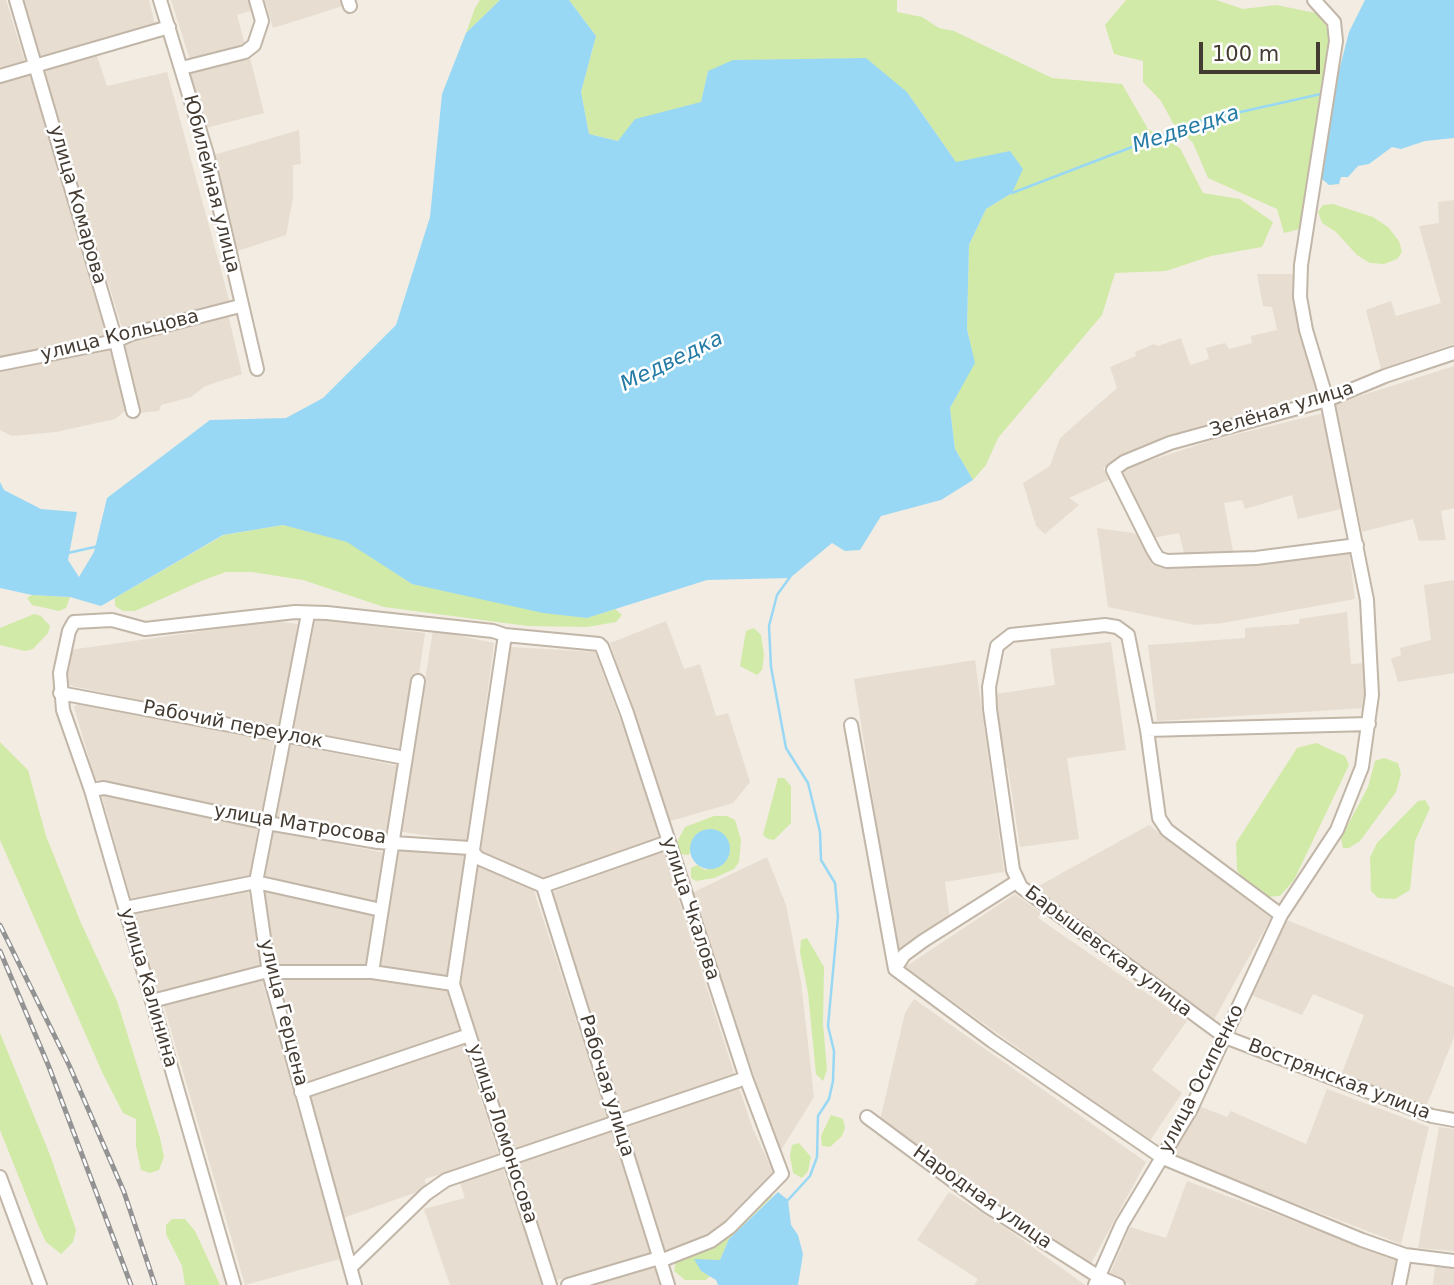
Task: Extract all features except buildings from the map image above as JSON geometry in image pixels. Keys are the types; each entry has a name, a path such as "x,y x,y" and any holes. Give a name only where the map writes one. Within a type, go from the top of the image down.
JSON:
{"street":[{"name":"улица Комарова","path":"16,0 116,341 133,411"},
{"name":"Юбилейная улица","path":"160,0 206,154 257,369"},
{"path":"182,68 245,52 254,45 262,21 256,0"},
{"name":"улица Осипенко","path":"1097,1281 1122,1224 1191,1109 1284,912 1347,810 1362,767 1372,695 1369,622 1357,545 1327,400 1306,330 1300,285 1336,41 1334,22 1314,0"},
{"path":"0,76 169,27"},
{"name":"улица Кольцова","path":"0,363 116,341 131,334 240,306"},
{"name":"Зелёная улица","path":"1357,545 1256,558 1167,561 1158,558 1153,550 1113,470 1124,462 1170,443 1327,400 1385,376 1454,353"},
{"path":"60,693 65,645 74,622 112,620 145,629 295,612 493,631 505,635 453,984 372,972 256,972 152,1001"},
{"name":"улица Герцена","path":"308,614 256,882 269,973 355,1285"},
{"name":"Барышевская улица","path":"1147,730 1128,635 1117,627 1105,625 1011,635 997,646 989,687 990,709 1016,882 1225,1037"},
{"name":"улица Чкалова","path":"505,635 599,644 627,713 746,1077 782,1174 730,1227 711,1241 660,1259"},
{"path":"372,972 418,681"},
{"name":"Рабочий переулок","path":"60,693 405,758"},
{"name":"улица Калинина","path":"60,693 63,710 91,790 234,1285"},
{"path":"1284,912 1167,830 1158,818 1147,730 1369,724"},
{"path":"851,725 895,970 992,1041 1163,1158 1405,1255 1454,1261"},
{"name":"улица Матросова","path":"91,790 104,788 267,823 378,842 470,848 478,858 543,886"},
{"path":"543,886 668,842"},
{"path":"125,908 256,882 381,909"},
{"path":"895,970 904,955 923,941 1016,882"},
{"name":"Рабочая улица","path":"543,886 668,1285"},
{"name":"улица Ломоносова","path":"453,984 550,1285"},
{"path":"301,1092 469,1035"},
{"name":"Вострянская улица","path":"1225,1037 1432,1116 1454,1120"},
{"path":"351,1267 436,1185 510,1156 746,1077"},
{"name":"Народная улица","path":"867,1117 988,1206 1097,1281 1118,1285"},
{"path":"0,1177 40,1285"},
{"path":"1399,1285 1405,1255"},
{"path":"568,1285 660,1259"}],"shaded area":[{"path":"0,0 6,0 25,62 0,69"},
{"path":"22,0 149,0 156,28 39,60"},
{"path":"171,0 252,0 254,10 237,15 245,45 190,60"},
{"path":"265,0 341,0 343,6 273,28"},
{"path":"96,53 107,86 167,72 230,303 122,328 43,67"},
{"path":"249,54 264,113 206,128 189,71"},
{"path":"29,71 107,339 0,359 0,80"},
{"path":"299,130 301,164 293,165 293,198 286,235 235,252 214,155"},
{"path":"1454,200 1454,344 1381,369 1366,310 1391,301 1396,316 1441,303 1419,226 1439,223 1438,202"},
{"path":"1257,274 1293,274 1294,300 1321,390 1202,427 1117,460 1103,468 1110,479 1069,498 1079,505 1045,534 1036,526 1023,483 1050,466 1060,438 1117,388 1110,367 1136,356 1135,352 1154,344 1158,346 1181,338 1190,365 1209,359 1206,348 1225,343 1229,349 1252,343 1251,336 1277,330 1272,307 1263,306"},
{"path":"228,314 242,374 205,386 191,397 161,405 159,411 139,413 123,344 138,335"},
{"path":"110,349 126,410 115,419 56,432 12,436 0,430 0,370"},
{"path":"1454,366 1454,508 1441,511 1446,540 1419,541 1413,519 1362,532 1335,404"},
{"path":"1324,413 1341,509 1298,519 1292,495 1245,509 1242,500 1224,503 1234,556 1185,557 1179,533 1153,538 1121,470 1213,440"},
{"path":"1097,528 1133,533 1142,538 1152,565 1255,561 1349,551 1355,599 1223,623 1195,625 1108,607"},
{"path":"1454,580 1454,673 1398,682 1391,659 1401,655 1400,648 1431,640 1424,585"},
{"path":"1347,612 1351,664 1364,663 1366,708 1157,721 1148,645 1245,638 1245,628 1299,624 1299,619"},
{"path":"315,619 425,633 419,674 414,674 401,749 293,730"},
{"path":"274,621 298,624 280,730 67,685 70,650"},
{"path":"666,621 684,669 700,664 716,716 728,713 750,782 733,803 667,822 610,643"},
{"path":"433,630 494,643 468,842 397,831 405,805"},
{"path":"1111,642 1126,750 1067,758 1079,839 1020,847 1008,768 1005,768 996,694 1055,685 1050,649"},
{"path":"510,647 595,652 629,743 660,840 547,880 481,851"},
{"path":"975,660 1004,872 945,882 950,918 897,953 854,679"},
{"path":"79,702 274,741 261,817 95,779 74,707"},
{"path":"290,744 399,766 387,837 276,818"},
{"path":"102,796 258,828 249,878 132,903"},
{"path":"1149,825 1271,918 1212,1023 1035,888"},
{"path":"273,831 385,853 376,902 265,878"},
{"path":"396,845 465,853 448,976 378,969"},
{"path":"663,851 735,1076 620,1115 550,893"},
{"path":"767,857 786,905 801,982 814,1097 780,1152 692,893"},
{"path":"478,865 534,891 608,1118 514,1149 461,985"},
{"path":"248,889 261,966 158,995 135,911"},
{"path":"265,889 377,914 369,968 275,964"},
{"path":"1015,894 1041,913 1038,918 1187,1021 1152,1070 1182,1093 1149,1142 905,967"},
{"path":"1284,919 1454,987 1454,1037 1426,1107 1342,1073 1364,1015 1313,994 1302,1015 1251,995"},
{"path":"369,976 446,987 461,1034 307,1087 280,980"},
{"path":"261,977 340,1259 245,1285 163,1003"},
{"path":"914,999 1146,1162 1089,1267 880,1120 905,1013"},
{"path":"463,1042 499,1156 425,1179 426,1186 420,1191 343,1218 310,1093"},
{"path":"739,1088 753,1129 773,1172 717,1232 663,1255 625,1126"},
{"path":"1327,1089 1429,1127 1401,1244 1170,1155 1199,1106 1227,1117 1231,1111 1306,1144"},
{"path":"1439,1127 1454,1129 1454,1251 1418,1248"},
{"path":"611,1131 652,1252 557,1280 518,1159"},
{"path":"502,1166 544,1285 450,1285 424,1209 465,1198 459,1180"},
{"path":"1187,1181 1398,1260 1392,1285 1131,1285 1109,1276 1130,1227 1166,1238"},
{"path":"949,1192 1010,1231 1085,1285 974,1285 978,1279 917,1240"},
{"path":"657,1263 663,1285 593,1285 625,1275 624,1271"},
{"path":"1435,1266 1454,1268 1454,1285 1433,1285"}],"green space":[{"path":"480,0 500,0 466,33 475,8"},
{"path":"569,0 897,0 897,12 922,17 939,28 954,31 1052,78 1122,84 1148,129 1180,148 1203,193 1240,199 1273,222 1262,247 1211,256 1166,271 1115,273 1102,315 998,438 986,465 973,480 955,449 950,408 974,363 967,329 969,245 986,209 1012,193 956,162 907,92 708,71 701,102 618,141 589,134 581,92 596,36"},
{"path":"1126,0 1216,0 1243,9 1276,5 1316,13 1332,33 1320,91 1300,229 1284,233 1277,209 1208,178 1193,143 1173,123 1161,101 1143,82 1143,61 1114,54 1105,25"},
{"path":"1333,204 1373,217 1388,227 1399,241 1402,252 1397,259 1384,264 1370,263 1357,255 1336,232 1322,223 1318,212 1323,205"},
{"path":"283,525 347,541 412,584 587,618 615,609 622,615 616,622 587,627 528,626 384,607 303,580 252,572 226,572 135,611 123,611 115,606 115,598 224,535"},
{"path":"32,595 70,597 66,608 59,611 32,605 27,598"},
{"path":"34,614 41,616 50,626 48,633 33,649 25,651 0,645 0,628"},
{"path":"754,628 761,635 764,655 762,670 757,675 740,666 746,631"},
{"path":"0,742 28,770 46,836 81,923 117,1001 160,1138 164,1157 159,1170 150,1173 141,1170 136,1146 136,1119 123,1113 103,1074 0,840"},
{"path":"1316,743 1345,756 1349,765 1294,880 1280,896 1266,897 1245,883 1237,870 1236,843 1297,748"},
{"path":"1384,758 1398,763 1401,774 1396,792 1360,841 1349,848 1343,848 1341,838 1368,787 1375,761"},
{"path":"778,778 784,778 791,786 791,823 774,840 763,835"},
{"path":"1425,800 1430,808 1415,841 1410,890 1395,899 1378,898 1371,891 1370,857 1377,843 1418,801"},
{"path":"714,816 727,816 735,820 741,840 739,862 734,869 714,878 696,881 691,878 691,868 697,865 707,871 693,839 689,855 678,854 677,842 685,827"},
{"path":"807,938 824,967 823,1024 827,1070 823,1081 816,1074 808,993 800,952 801,940"},
{"path":"0,1033 50,1155 76,1230 73,1242 61,1254 46,1242 0,1130"},
{"path":"831,1115 843,1119 845,1128 842,1136 830,1147 822,1146 821,1136"},
{"path":"799,1143 811,1157 808,1171 802,1178 793,1173 790,1155 792,1145"},
{"path":"771,1193 772,1197 729,1239 720,1260 709,1262 701,1271 710,1276 706,1280 685,1280 674,1271 676,1261"},
{"path":"172,1219 185,1219 195,1231 220,1285 185,1285 182,1266 166,1234 166,1225"}],"water":[{"path":"500,0 569,0 596,36 581,92 589,134 618,141 635,119 701,102 708,71 733,60 866,58 907,92 956,162 1010,151 1023,169 1012,193 986,209 969,245 967,329 975,363 950,408 955,449 973,480 941,500 881,516 860,550 845,551 832,543 790,578 707,580 587,618 543,613 412,584 347,542 283,525 223,535 101,606 70,597 32,595 0,588 0,482 4,490 41,509 77,512 68,560 79,577 94,552 107,498 210,420 286,418 323,398 396,325 430,217 442,94 466,33"},
{"path":"1365,0 1454,0 1454,138 1425,141 1401,149 1392,147 1369,164 1358,166 1348,177 1341,177 1339,184 1329,185 1322,179 1322,172 1337,79 1349,32"},
{"path":"710,829 724,835 730,849 724,863 710,869 696,863 690,849 696,835"},
{"path":"778,1192 788,1200 791,1225 798,1235 803,1254 798,1285 718,1285 716,1280 701,1271 694,1259 720,1260 729,1239"}],"waterway":[{"name":"Медведка","path":"1012,193 1200,121 1321,94"},
{"name":"Медведка","path":"68,553 99,546"},
{"path":"788,1200 810,1176 817,1157 818,1116 829,1099 833,1081 834,1051 828,1026 838,917 835,883 821,860 820,832 808,783 786,748 771,667 769,626 777,595 790,577"}],"railway":[{"path":"0,925 69,1065 124,1192 155,1285"},
{"path":"0,951 49,1067 131,1285"}]}
